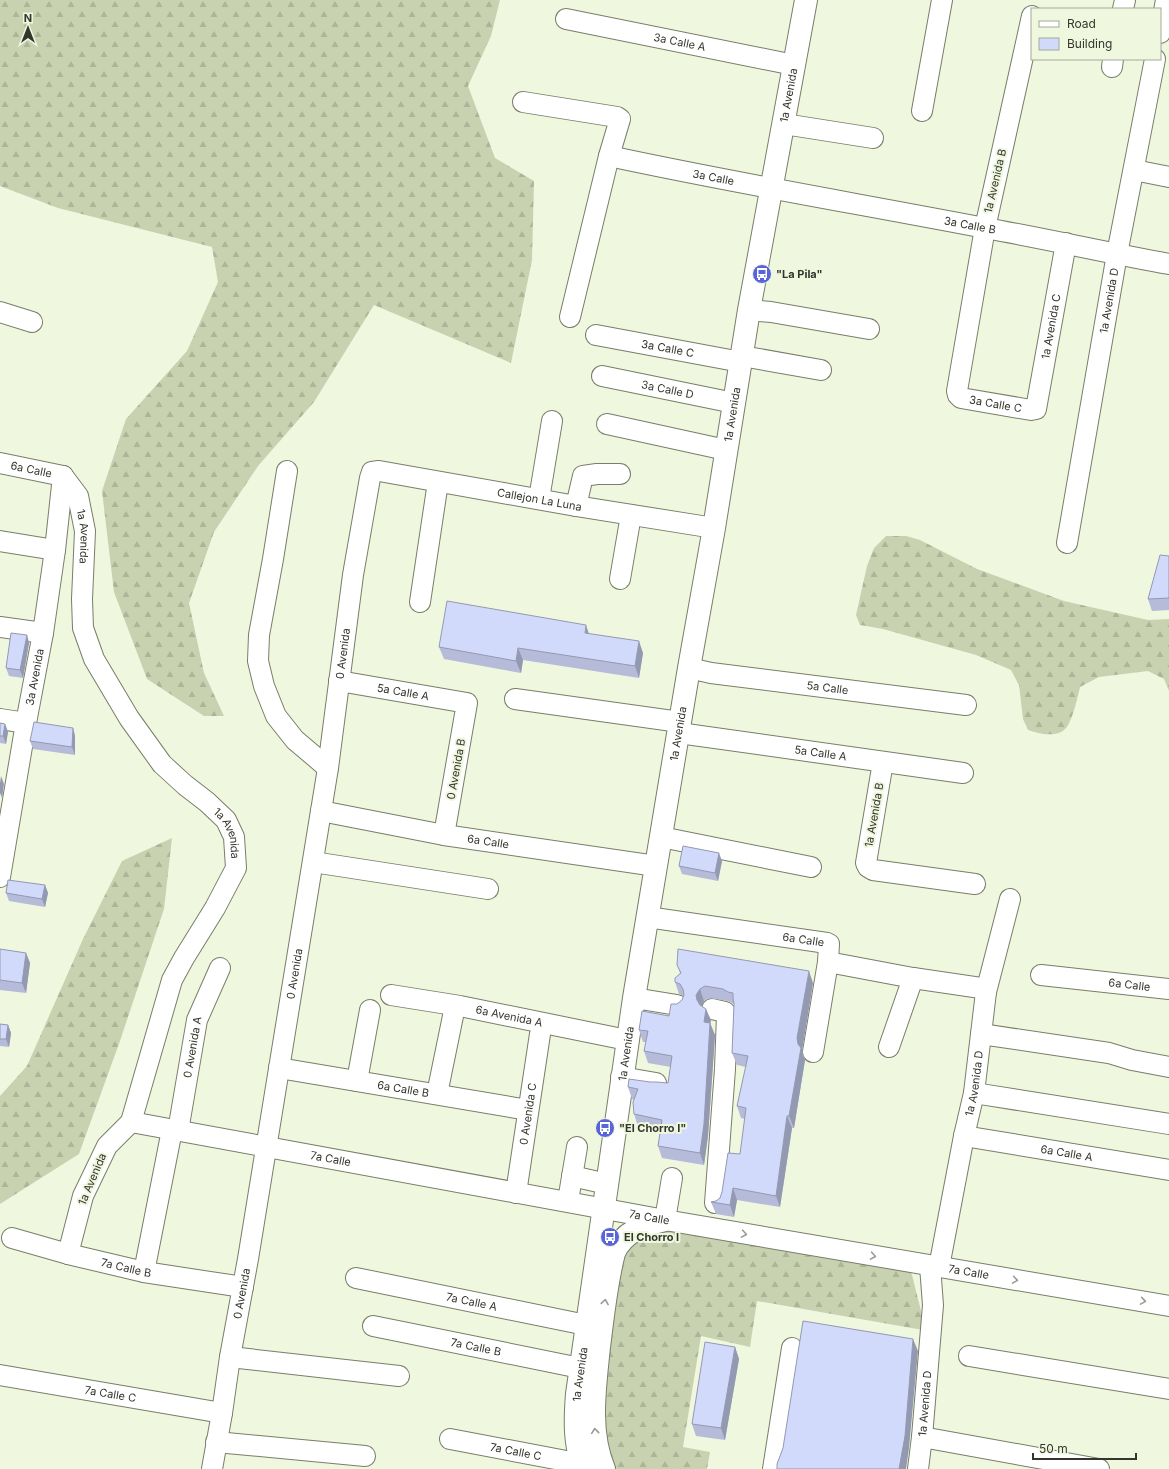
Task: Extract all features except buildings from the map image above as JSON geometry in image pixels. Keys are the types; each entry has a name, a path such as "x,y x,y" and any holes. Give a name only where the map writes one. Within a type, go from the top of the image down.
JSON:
{"main road":[{"name":"1a Avenida","path":"583,1466 578,1447 575,1425 580,1368 621,1077 689,668 714,528 749,310 806,0"},
{"path":"604,1469 598,1454 594,1432 594,1405 602,1318 612,1259 617,1244 626,1236 647,1224 665,1220"}],"street":[{"path":"922,111 942,0"},
{"path":"1161,28 1166,0"},
{"name":"3a Calle A","path":"566,19 794,65"},
{"name":"1a Avenida B","path":"958,395 957,390 985,228 1031,21"},
{"name":"1a Avenida D","path":"1067,542 1117,254 1155,60"},
{"path":"524,102 617,117 620,119 609,156 570,317"},
{"path":"784,124 873,138"},
{"name":"3a Calle","path":"609,156 771,189"},
{"path":"1135,164 1169,166"},
{"path":"1135,164 1169,177"},
{"name":"3a Calle B","path":"771,189 1066,243 1169,264"},
{"name":"1a Avenida C","path":"1034,410 1037,406 1066,243"},
{"path":"749,310 771,312 869,329"},
{"path":"0,312 32,322"},
{"name":"3a Calle C","path":"596,334 741,359 821,370"},
{"name":"3a Calle D","path":"602,376 734,403"},
{"name":"3a Calle C","path":"958,395 961,398 1034,410"},
{"path":"539,499 552,421"},
{"path":"606,424 726,450"},
{"name":"6a Calle","path":"0,463 63,476"},
{"path":"287,471 259,635 258,661 264,686 276,716 296,740 328,768"},
{"name":"Callejon La Luna","path":"370,478 372,472 379,471 576,506 714,528"},
{"path":"576,506 583,476 597,474 620,474"},
{"name":"3a Avenida","path":"0,877 43,633 55,550 63,476"},
{"name":"1a Avenida","path":"63,476 78,496 85,531 82,598 84,628 94,659 129,718 162,764 226,820 234,837 236,868 215,908 172,980 131,1122 107,1146 83,1196 68,1254"},
{"name":"0 Avenida","path":"212,1469 328,768 353,575 370,478"},
{"path":"420,602 438,482"},
{"path":"620,579 631,515"},
{"path":"0,541 55,550"},
{"path":"0,627 43,633"},
{"name":"5a Calle","path":"689,668 711,673 966,705"},
{"name":"5a Calle A","path":"339,681 467,703"},
{"path":"515,699 679,728"},
{"name":"0 Avenida B","path":"444,835 467,703"},
{"path":"0,719 26,723"},
{"name":"5a Calle A","path":"679,728 883,762 963,773"},
{"name":"1a Avenida B","path":"883,762 866,863 868,867 873,870 975,884"},
{"name":"6a Calle","path":"321,811 444,835 656,866"},
{"path":"661,837 811,867"},
{"path":"313,862 488,889"},
{"name":"1a Avenida D","path":"918,1469 933,1305 934,1266 974,1093 986,992 1010,899"},
{"name":"6a Calle","path":"647,917 827,943 829,948 828,962 913,978 981,988 986,992"},
{"path":"813,1052 828,962"},
{"name":"0 Avenida A","path":"144,1272 198,1020 220,968"},
{"name":"6a Calle","path":"1041,975 1169,989"},
{"path":"889,1047 913,978"},
{"name":"6a Avenida A","path":"391,995 460,1006 627,1040"},
{"path":"634,998 677,1004"},
{"path":"712,1009 724,1012 727,1015 725,1069 714,1215"},
{"path":"357,1081 370,1010"},
{"path":"437,1094 453,1016"},
{"name":"0 Avenida C","path":"516,1193 540,1034"},
{"path":"981,1034 1109,1053 1143,1063 1169,1067"},
{"name":"6a Calle B","path":"279,1068 528,1110"},
{"path":"621,1077 656,1083"},
{"path":"974,1093 1169,1124"},
{"name":"7a Calle","path":"131,1122 665,1220 714,1215 934,1266 1169,1306"},
{"name":"6a Calle A","path":"964,1136 1169,1170"},
{"path":"568,1201 577,1147"},
{"path":"572,1176 606,1184"},
{"path":"665,1220 672,1178"},
{"name":"7a Calle B","path":"12,1238 68,1254 144,1272 243,1288"},
{"name":"7a Calle A","path":"356,1278 586,1325"},
{"name":"7a Calle B","path":"372,1326 580,1368"},
{"path":"773,1469 792,1348"},
{"path":"969,1356 1169,1389"},
{"path":"230,1357 399,1376"},
{"name":"7a Calle C","path":"0,1375 222,1412"},
{"path":"922,1437 1099,1469"},
{"name":"7a Calle C","path":"450,1439 552,1464 583,1466"},
{"path":"216,1442 365,1456"}],"green space":[{"path":"0,0 500,0 491,36 468,86 495,158 534,181 532,260 511,363 374,305 314,402 258,466 214,532 189,603 204,673 224,716 204,716 147,679 114,592 102,491 126,419 187,351 218,282 212,247 58,208 0,186"},
{"path":"886,536 906,536 920,540 977,569 1064,601 1148,620 1169,619 1169,691 1164,679 1148,671 1099,677 1080,687 1070,720 1063,731 1048,734 1028,730 1023,719 1019,685 1011,670 976,655 883,629 860,625 856,615 867,566 874,548"},
{"path":"172,838 164,909 120,1041 79,1154 0,1204 0,1096 27,1066 83,939 122,861"},
{"path":"667,1226 911,1271 921,1311 923,1330 757,1301 750,1347 701,1336 683,1447 710,1452 707,1469 612,1469 600,1428 615,1258 629,1243"}],"place":[{"name":"\"La Pila\"","path":"762,274"},
{"name":"\"El Chorro I\"","path":"605,1128"},
{"name":"El Chorro I","path":"610,1237"}]}
